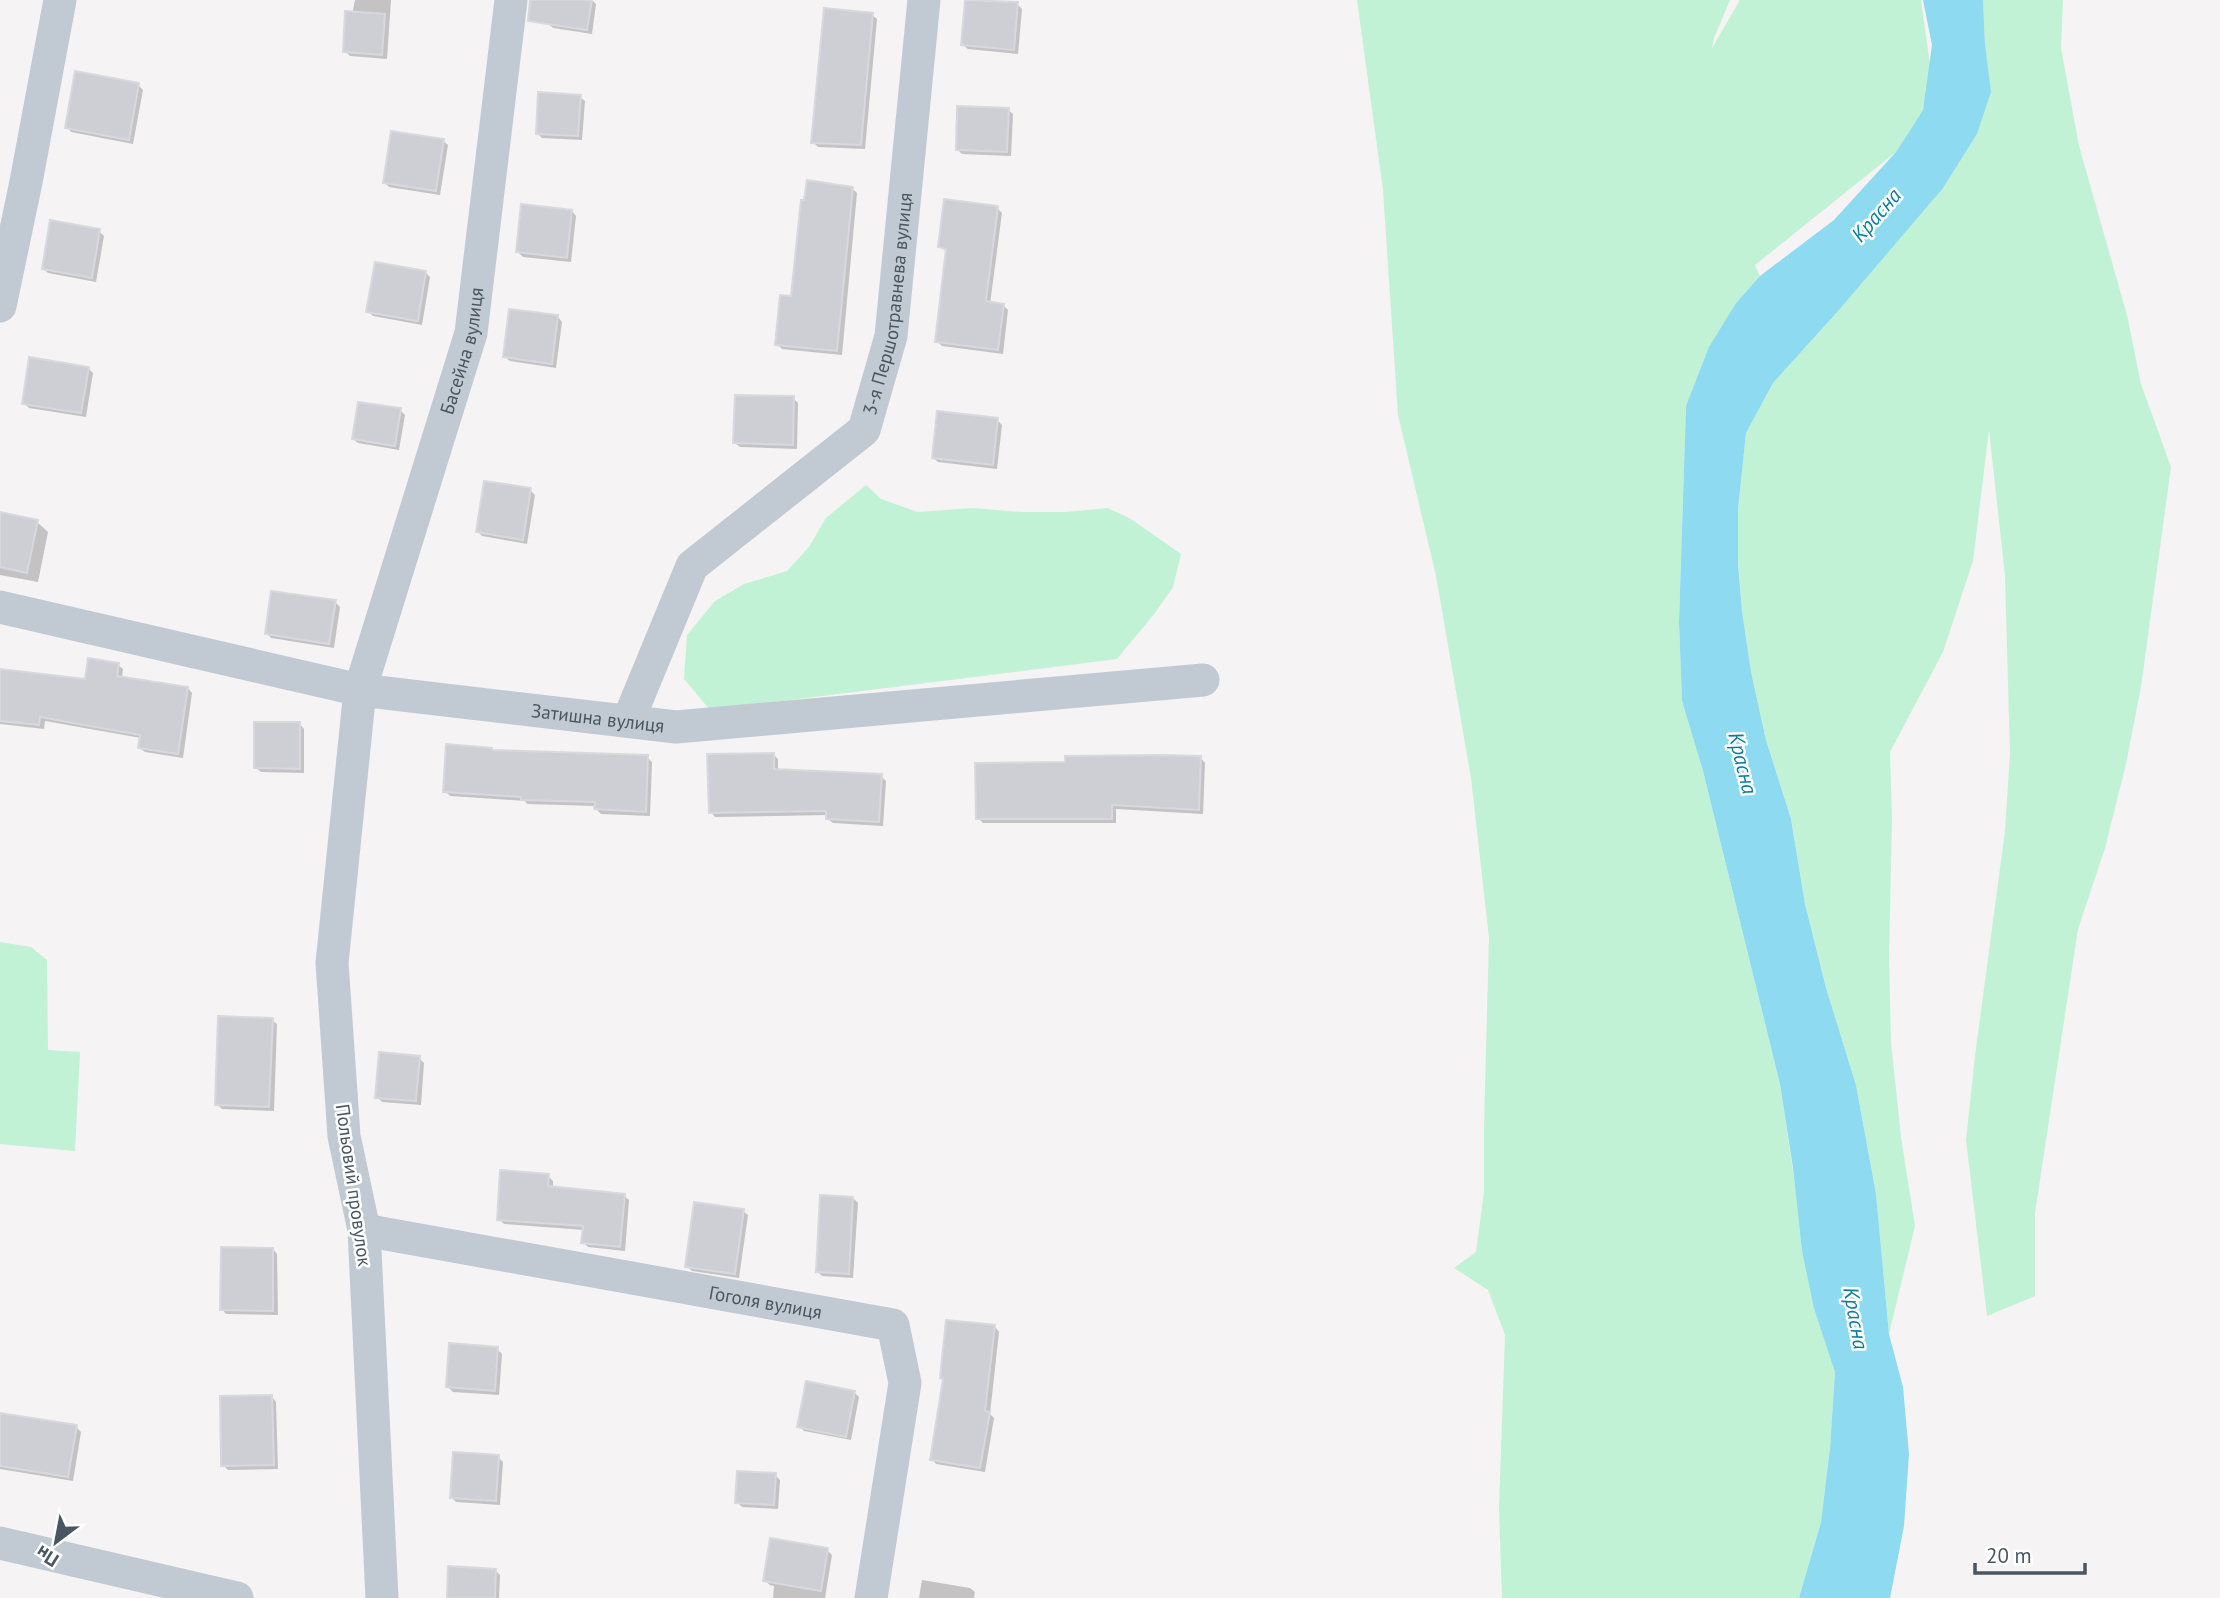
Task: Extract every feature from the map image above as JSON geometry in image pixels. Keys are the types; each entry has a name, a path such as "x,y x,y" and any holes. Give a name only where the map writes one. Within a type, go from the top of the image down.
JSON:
{"street":[{"path":"0,306 60,0"},
{"name":"Басейна вулиця","path":"360,690 471,333 511,0"},
{"name":"3-я Першотравнева вулиця","path":"628,721 692,566 864,430 891,336 924,0"},
{"name":"Затишна вулиця","path":"0,607 360,690 676,727 1203,680"},
{"name":"Польовий провулок","path":"360,690 332,964 344,1136 364,1230 382,1598"},
{"name":"Гоголя вулиця","path":"364,1230 893,1325 905,1383 871,1598"},
{"path":"0,1543 237,1598"}],"green space":[{"path":"1357,0 1730,0 1712,48 1740,0 1921,0 1930,65 1923,110 1896,152 1755,265 1760,276 1736,303 1686,406 1679,622 1682,701 1703,771 1780,1084 1802,1251 1835,1372 1821,1522 1799,1598 1502,1598 1499,1508 1505,1335 1488,1290 1454,1268 1476,1252 1484,1192 1489,938 1471,778 1436,576 1398,415 1383,190"},
{"path":"1983,0 2063,0 2061,48 2079,146 2127,315 2141,384 2171,467 2141,687 2126,764 2105,848 2078,929 2035,1213 2035,1296 1987,1316 1966,1140 2005,831 2010,753 2005,576 1989,430 1973,561 1943,652 1890,752 1891,1042 1901,1137 1915,1226 1889,1334 1876,1194 1856,1085 1826,988 1805,904 1791,819 1766,740 1751,672 1742,611 1737,546 1738,509 1746,433 1773,383 1942,188 1977,134 1985,45"},
{"path":"866,485 881,499 918,512 973,508 1066,512 1108,508 1131,519 1181,554 1173,587 1117,659 710,710 684,679 687,635 715,601 744,584 787,571 809,547 826,518"},
{"path":"0,942 31,947 47,960 48,1050 80,1052 75,1151 0,1144"}],"water":[{"name":"Красна","path":"1923,0 1983,0 1991,92 1977,134 1943,188 1773,383 1746,433 1738,509 1738,563 1751,672 1766,740 1791,819 1805,904 1826,988 1856,1085 1876,1194 1889,1334 1903,1387 1909,1454 1904,1526 1890,1598 1799,1598 1821,1522 1835,1372 1814,1308 1802,1251 1780,1084 1703,771 1682,701 1679,622 1686,406 1709,347 1736,303 1760,276 1834,220 1896,152 1923,110 1932,45"}],"building":[{"path":"530,0 592,0 587,30 528,21"},
{"path":"965,0 1018,2 1014,50 961,45"},
{"path":"824,8 873,13 861,145 811,143"},
{"path":"345,11 385,14 382,55 343,52"},
{"path":"75,71 139,83 129,140 65,128"},
{"path":"538,92 581,95 578,136 536,134"},
{"path":"957,106 1009,108 1007,152 956,150"},
{"path":"391,131 444,139 436,191 383,183"},
{"path":"807,180 853,187 837,351 775,345 780,295 791,296 801,200 804,200"},
{"path":"944,199 998,206 986,301 1004,304 998,350 935,342 946,249 938,247"},
{"path":"521,204 572,210 567,258 516,252"},
{"path":"50,220 100,229 92,278 42,269"},
{"path":"375,262 426,271 418,321 366,312"},
{"path":"509,309 558,315 552,364 503,357"},
{"path":"29,357 89,367 81,413 22,404"},
{"path":"735,395 794,396 793,445 733,443"},
{"path":"358,402 401,408 395,446 352,439"},
{"path":"937,411 998,418 993,465 932,458"},
{"path":"484,481 531,488 523,540 476,532"},
{"path":"0,512 38,520 27,573 0,567"},
{"path":"271,591 336,600 329,644 265,634"},
{"path":"88,658 119,663 117,676 188,687 178,754 138,748 140,735 40,717 39,725 0,721 0,669 85,679"},
{"path":"254,722 300,722 300,769 254,768"},
{"path":"446,744 492,750 648,755 646,812 594,809 595,802 521,800 521,797 443,792"},
{"path":"774,753 774,769 882,774 879,822 826,819 826,811 709,813 707,754"},
{"path":"1065,756 1201,756 1199,810 1112,805 1112,819 976,819 975,763 1065,762"},
{"path":"218,1016 273,1018 269,1107 215,1105"},
{"path":"379,1052 420,1056 416,1101 375,1098"},
{"path":"500,1170 549,1174 548,1186 625,1194 620,1247 581,1243 583,1226 497,1220"},
{"path":"820,1195 853,1197 849,1274 816,1272"},
{"path":"694,1202 744,1209 735,1274 685,1267"},
{"path":"221,1247 273,1248 273,1311 220,1310"},
{"path":"946,1320 995,1325 985,1411 990,1412 980,1468 930,1460 943,1379 940,1378"},
{"path":"449,1343 498,1347 495,1391 446,1387"},
{"path":"806,1381 855,1391 846,1437 797,1427"},
{"path":"272,1395 274,1465 221,1466 220,1396"},
{"path":"0,1413 77,1425 68,1477 0,1466"},
{"path":"453,1452 499,1455 496,1501 450,1498"},
{"path":"737,1471 776,1473 774,1505 735,1503"},
{"path":"770,1538 828,1548 821,1591 763,1581"},
{"path":"448,1566 496,1569 495,1598 447,1598"}]}
